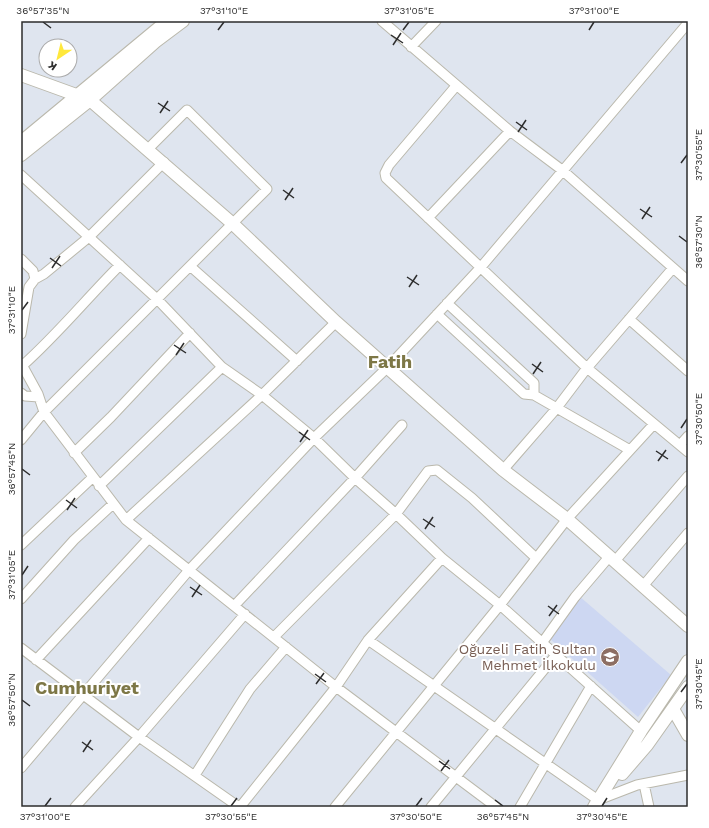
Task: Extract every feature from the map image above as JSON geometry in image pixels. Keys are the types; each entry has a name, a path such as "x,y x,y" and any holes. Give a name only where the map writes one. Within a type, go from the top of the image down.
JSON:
{"street":[{"path":"21,142 167,21"},
{"path":"21,155 90,100 155,42 183,21"},
{"path":"382,21 510,131 562,170 688,281"},
{"path":"411,47 436,21"},
{"path":"21,768 82,694 190,569 314,438 388,367 481,267 688,23"},
{"path":"21,75 90,100 164,162 233,224 336,322 503,470 567,519 688,626"},
{"path":"456,86 389,165 385,173 386,178 587,368 688,452"},
{"path":"21,440 44,412 233,224 267,188 187,110 148,149"},
{"path":"428,218 510,131"},
{"path":"21,334 29,287 35,279 44,274 89,237 164,162"},
{"path":"21,175 157,299 222,367 262,395 314,438 442,558 500,605 641,731"},
{"path":"21,259 32,271 35,279"},
{"path":"120,266 85,301 48,343 22,364 39,397 44,412 92,478 126,520 190,569 336,687 496,807"},
{"path":"190,266 297,361"},
{"path":"503,470 556,409 587,368 673,268"},
{"path":"447,304 534,383 534,395"},
{"path":"437,314 524,394 534,395 556,409 630,450"},
{"path":"629,319 688,371"},
{"path":"126,520 262,395 336,322"},
{"path":"74,453 111,417 190,333"},
{"path":"99,486 222,367"},
{"path":"21,393 25,396 39,397"},
{"path":"335,807 500,605 567,519 654,424"},
{"path":"234,605 355,478 402,425"},
{"path":"680,445 688,436"},
{"path":"274,637 396,514 428,471 437,470 472,498 536,558"},
{"path":"542,643 575,597 685,485 688,476"},
{"path":"21,545 92,478"},
{"path":"21,599 74,540 113,504"},
{"path":"643,586 688,533"},
{"path":"36,660 149,538"},
{"path":"21,648 138,737 240,807 336,687 368,640 442,558"},
{"path":"74,807 138,737 245,614"},
{"path":"368,640 547,764 596,804"},
{"path":"195,775 250,689 286,647"},
{"path":"431,807 497,729 556,655"},
{"path":"596,804 641,731 688,661"},
{"path":"520,807 547,764 591,686"},
{"path":"596,804 647,745 688,687"},
{"path":"673,709 688,735"},
{"path":"596,804 644,784 688,775"},
{"path":"644,784 649,807"}],"shaded area":[{"name":"Oğuzeli Fatih Sultan Mehmet İlkokulu","path":"579,596 671,675 638,717 549,638"}],"place":[{"name":"Oğuzeli Fatih Sultan Mehmet İlkokulu","path":"610,657"}],"district":[{"name":"Fatih","path":"390,362"},
{"name":"Cumhuriyet","path":"87,688"}]}
